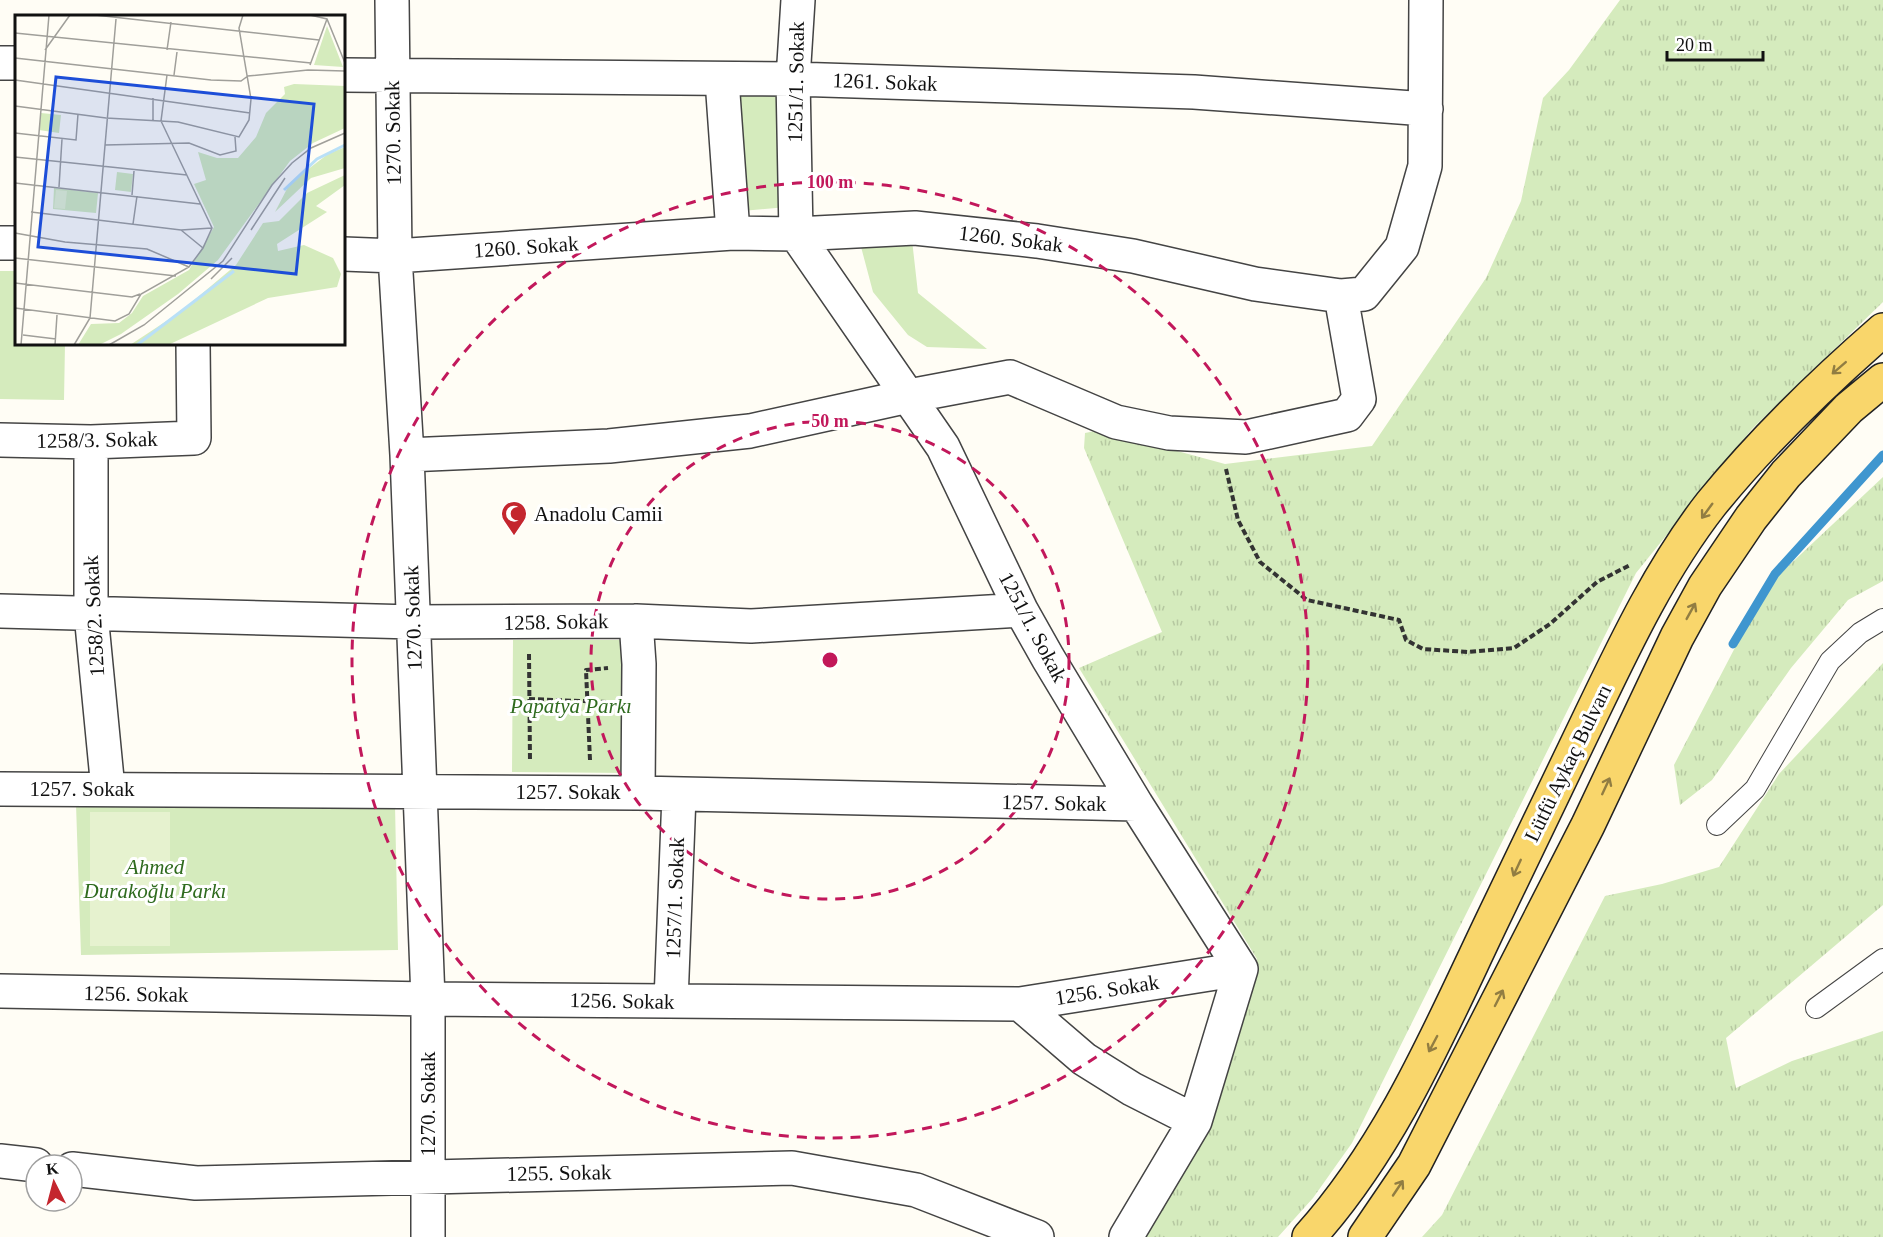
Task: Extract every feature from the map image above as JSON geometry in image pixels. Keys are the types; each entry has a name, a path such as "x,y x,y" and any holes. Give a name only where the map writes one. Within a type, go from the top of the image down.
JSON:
{"main road":[{"name":"Lütfü Aykaç Bulvarı","path":"1309,1237 1343,1200 1381,1142 1439,1032 1642,613 1675,556 1710,505 1766,442 1820,385 1883,330"},
{"name":"Lütfü Aykaç Bulvarı","path":"1365,1237 1414,1165 1588,825 1677,637 1705,586 1751,518 1786,474 1849,408 1883,380"},
{"path":"1541,818 1588,825"},
{"path":"1541,818 1554,842 1569,859"}],"street":[{"name":"1270. Sokak","path":"392,0 395,256 407,455 428,999 428,1237"},
{"name":"1251/1. Sokak","path":"798,0 793,79 796,234 943,447 1021,610 1136,804 1241,969"},
{"name":"1260. Sokak","path":"345,254 395,256 733,233 796,234 915,228 1037,241 1133,256 1255,284 1341,296 1364,294 1402,247 1425,166 1426,0"},
{"name":"1261. Sokak","path":"345,75 793,79 1194,92 1426,109"},
{"path":"722,80 733,233"},
{"path":"407,455 609,446 750,430 1010,377 1116,422 1169,433 1246,436 1347,415 1359,399 1341,296"},
{"name":"1258/3. Sokak","path":"0,440 91,442 194,438 193,345"},
{"name":"1258/2. Sokak","path":"91,442 91,614 108,789"},
{"name":"1258. Sokak","path":"0,611 413,622 529,624 636,621 751,626 1021,610"},
{"path":"636,621 639,664 638,793"},
{"name":"1257. Sokak","path":"0,789 420,790 1136,804"},
{"name":"1257/1. Sokak","path":"670,1001 679,795"},
{"path":"1126,1237 1195,1121 1241,969"},
{"name":"1256. Sokak","path":"0,992 428,999 1020,1004 1241,969"},
{"path":"1020,1004 1084,1059 1132,1089 1195,1121"},
{"path":"0,1161 24,1164"},
{"name":"1255. Sokak","path":"84,1170 196,1183 792,1168 916,1190 1036,1237"}],"lane":[{"path":"1717,825 1755,789 1830,661 1860,633 1883,619"},
{"path":"1816,1008 1883,959"}],"path":[{"path":"1246,436 1225,464 1239,520 1260,562 1307,600 1399,620 1406,640 1423,649 1468,652 1514,648 1550,624 1597,582 1650,553 1675,556"},
{"path":"529,624 530,792"},
{"path":"591,794 586,670 639,664"},
{"path":"529,699 588,700 638,705"}],"green space":[{"path":"1620,0 1883,0 1883,302 1752,429 1636,573 1352,1143 1313,1198 1278,1237 1143,1237 1210,1123 1257,959 1079,668 1162,632 1084,448 1085,433 1100,430 1225,464 1372,446 1486,278 1521,201 1543,98 1569,70"},
{"path":"777,91 787,207 742,211 732,94"},
{"path":"912,240 918,293 987,349 927,347 908,335 873,292 860,243"},
{"path":"0,271 15,271 15,345 65,345 64,400 0,399"},
{"path":"1883,477 1883,581 1848,600 1791,668 1712,780 1680,805 1674,765 1767,586"},
{"name":"Papatya Parkı","path":"513,640 631,640 630,773 512,772"},
{"path":"1883,663 1883,905 1726,1038 1736,1088 1792,1061 1883,1031 1883,1237 1422,1237 1442,1215 1605,896 1662,884 1719,867 1779,774"},
{"name":"Ahmed Durakoğlu Parkı","path":"76,804 395,805 398,950 81,955"},
{"path":"90,812 170,812 170,946 90,946"}],"waterway":[{"path":"1733,644 1775,574 1883,455"}],"place":[{"name":"Anadolu Camii","path":"514,537"}]}
